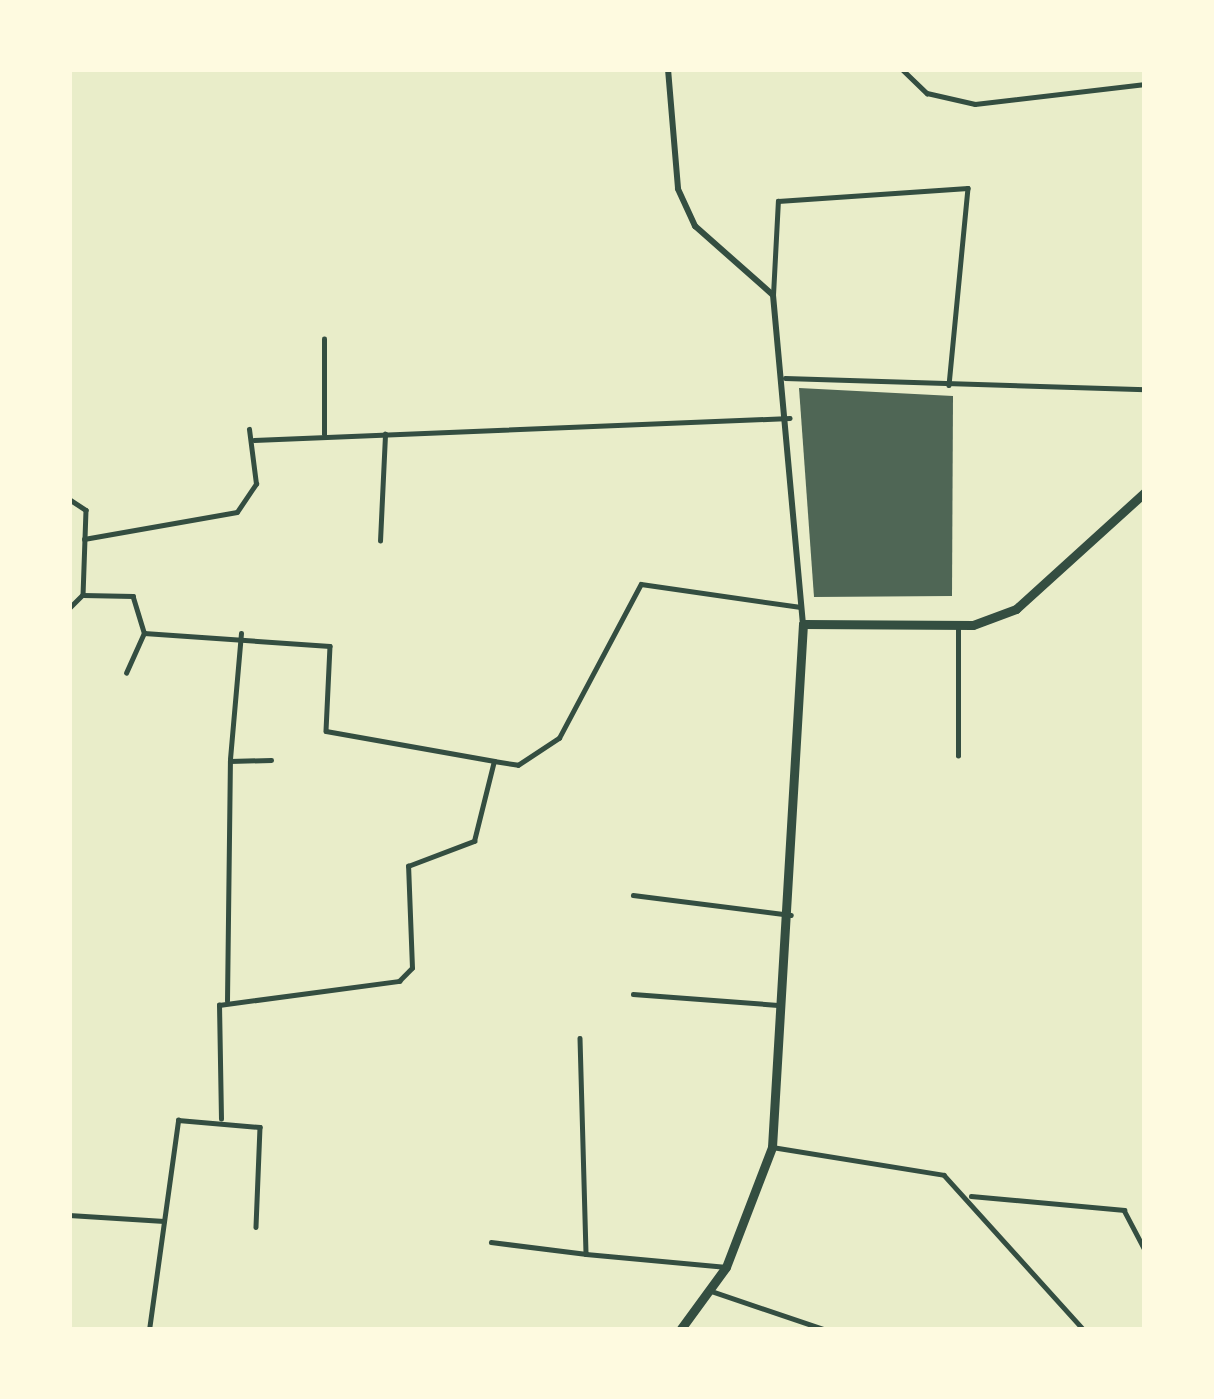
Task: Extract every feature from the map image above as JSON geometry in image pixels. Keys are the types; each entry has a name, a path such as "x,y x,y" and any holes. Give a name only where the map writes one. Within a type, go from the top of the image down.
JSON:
{"main road":[{"path":"680,1330 726,1267 772,1148 790,915 803,624 958,625 1016,609 1145,492"}],"street":[{"path":"668,69 686,208 772,295"},
{"path":"902,69 927,93 975,104 1145,83"},
{"path":"803,624 790,418 772,295 778,201 968,188 949,385"},
{"path":"324,434 325,339"},
{"path":"785,377 1145,388"},
{"path":"254,440 790,418"},
{"path":"84,539 237,512 256,484 249,429"},
{"path":"380,541 386,434"},
{"path":"69,499 84,506 83,595 69,609"},
{"path":"144,633 242,633 335,650 326,731 518,765 559,738 641,584 800,607"},
{"path":"83,595 134,596 144,633 126,673"},
{"path":"958,625 958,756"},
{"path":"221,1119 230,760 242,633"},
{"path":"230,760 272,760"},
{"path":"227,1004 398,981 414,947 408,866 475,841 494,761"},
{"path":"632,895 790,915"},
{"path":"633,994 784,1005"},
{"path":"580,1038 586,1254"},
{"path":"149,1330 178,1120 221,1119 260,1127 256,1227"},
{"path":"772,1148 944,1175 971,1196 1084,1330"},
{"path":"971,1196 1124,1210 1145,1250"},
{"path":"69,1214 164,1221"},
{"path":"491,1242 726,1267"},
{"path":"708,1290 826,1330"}],"building":[{"path":"799,388 953,396 952,596 814,597"}]}
